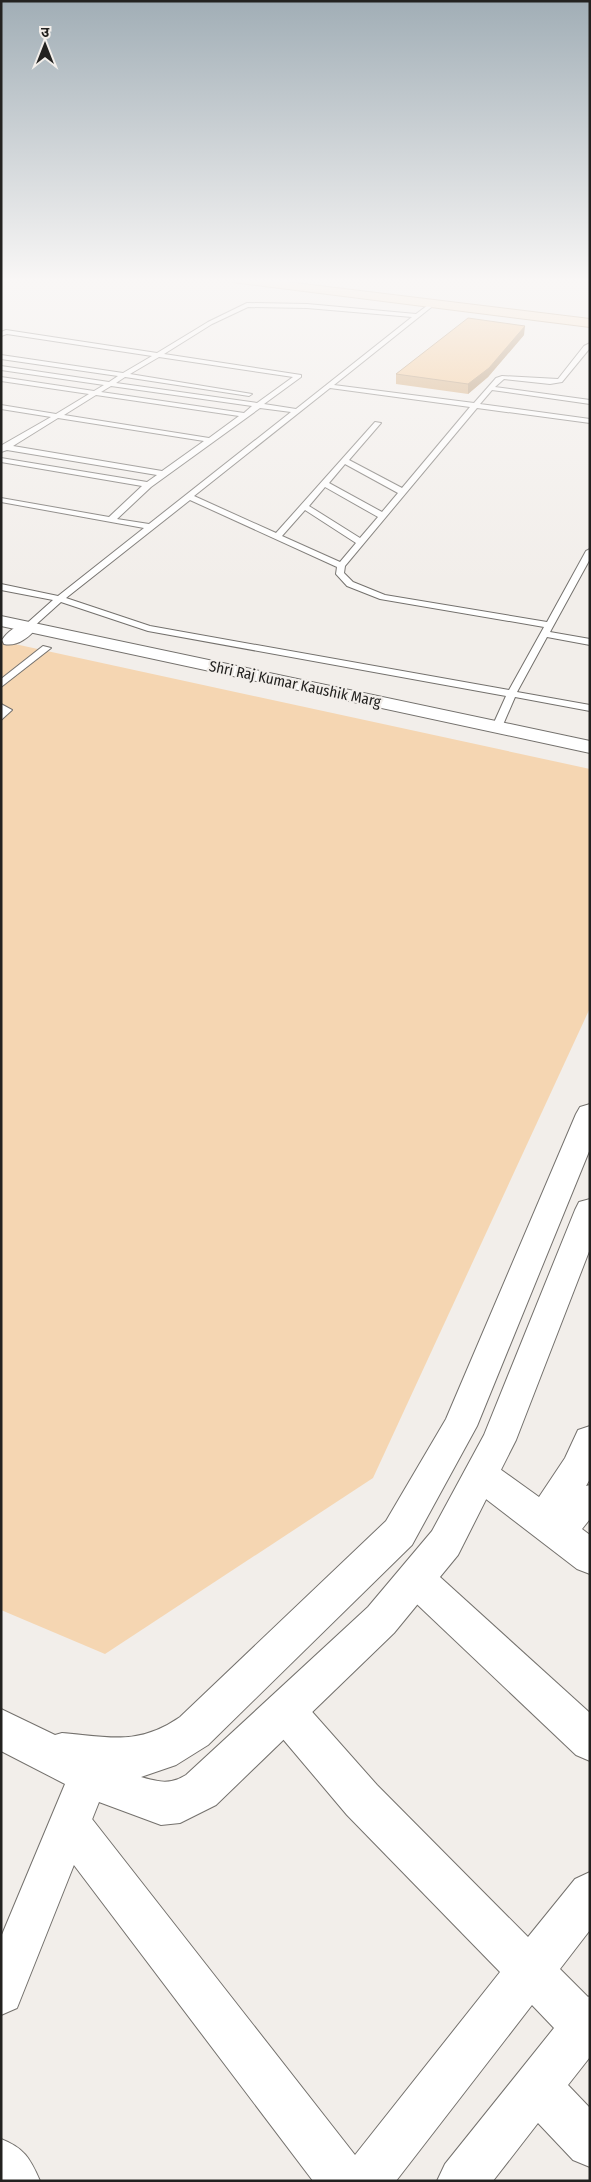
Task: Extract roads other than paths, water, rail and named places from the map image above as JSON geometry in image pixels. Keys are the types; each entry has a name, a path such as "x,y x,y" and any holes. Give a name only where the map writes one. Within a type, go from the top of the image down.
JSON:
{"street":[{"name":"Shri Raj Kumar Kaushik Marg","path":"1,621 590,747"},
{"path":"6,639 28,627"},
{"name":"Shri Raj Kumar Kaushik Marg","path":"6,639 590,763"},
{"path":"1,1730 43,1751 94,1765 154,1755 176,1746 194,1731 399,1533 460,1426 590,1114"},
{"path":"94,1765 122,1791 161,1804 180,1802 201,1790 381,1620 445,1543 499,1440 590,1210"},
{"path":"551,1527 590,1441"},
{"path":"481,1475 590,1557"},
{"path":"551,1527 580,1503 590,1501"},
{"path":"416,1579 590,1741"},
{"path":"285,1711 362,1800 530,1971 588,2026 536,2086 462,2181"},
{"path":"2,1987 94,1765"},
{"path":"70,1825 344,2181"},
{"path":"365,2181 590,1894"},
{"path":"536,2086 590,2143"},
{"path":"1,2162 15,2181"}],"lane":[{"path":"13,381 244,415"},
{"path":"96,381 298,410"},
{"path":"3,448 116,381"},
{"path":"163,381 270,397"},
{"path":"111,520 148,485 292,381"},
{"path":"28,627 60,599 336,381"},
{"path":"496,381 341,566 340,574 350,584 383,597 550,625"},
{"path":"539,381 560,381"},
{"path":"329,386 590,421"},
{"path":"490,388 590,402"},
{"path":"1,407 211,440"},
{"path":"46,423 75,427"},
{"path":"277,537 377,424"},
{"path":"191,446 200,447"},
{"path":"3,448 164,474"},
{"path":"1,460 148,485"},
{"path":"344,460 403,492"},
{"path":"324,483 383,516"},
{"path":"189,497 341,566"},
{"path":"1,500 151,527"},
{"path":"304,506 361,542"},
{"path":"497,727 512,692 590,551"},
{"path":"1,587 60,599 148,628 512,692 590,708"},
{"path":"544,634 590,642"},
{"path":"1,684 46,648"},
{"path":"1,707 7,710 1,717"}]}
